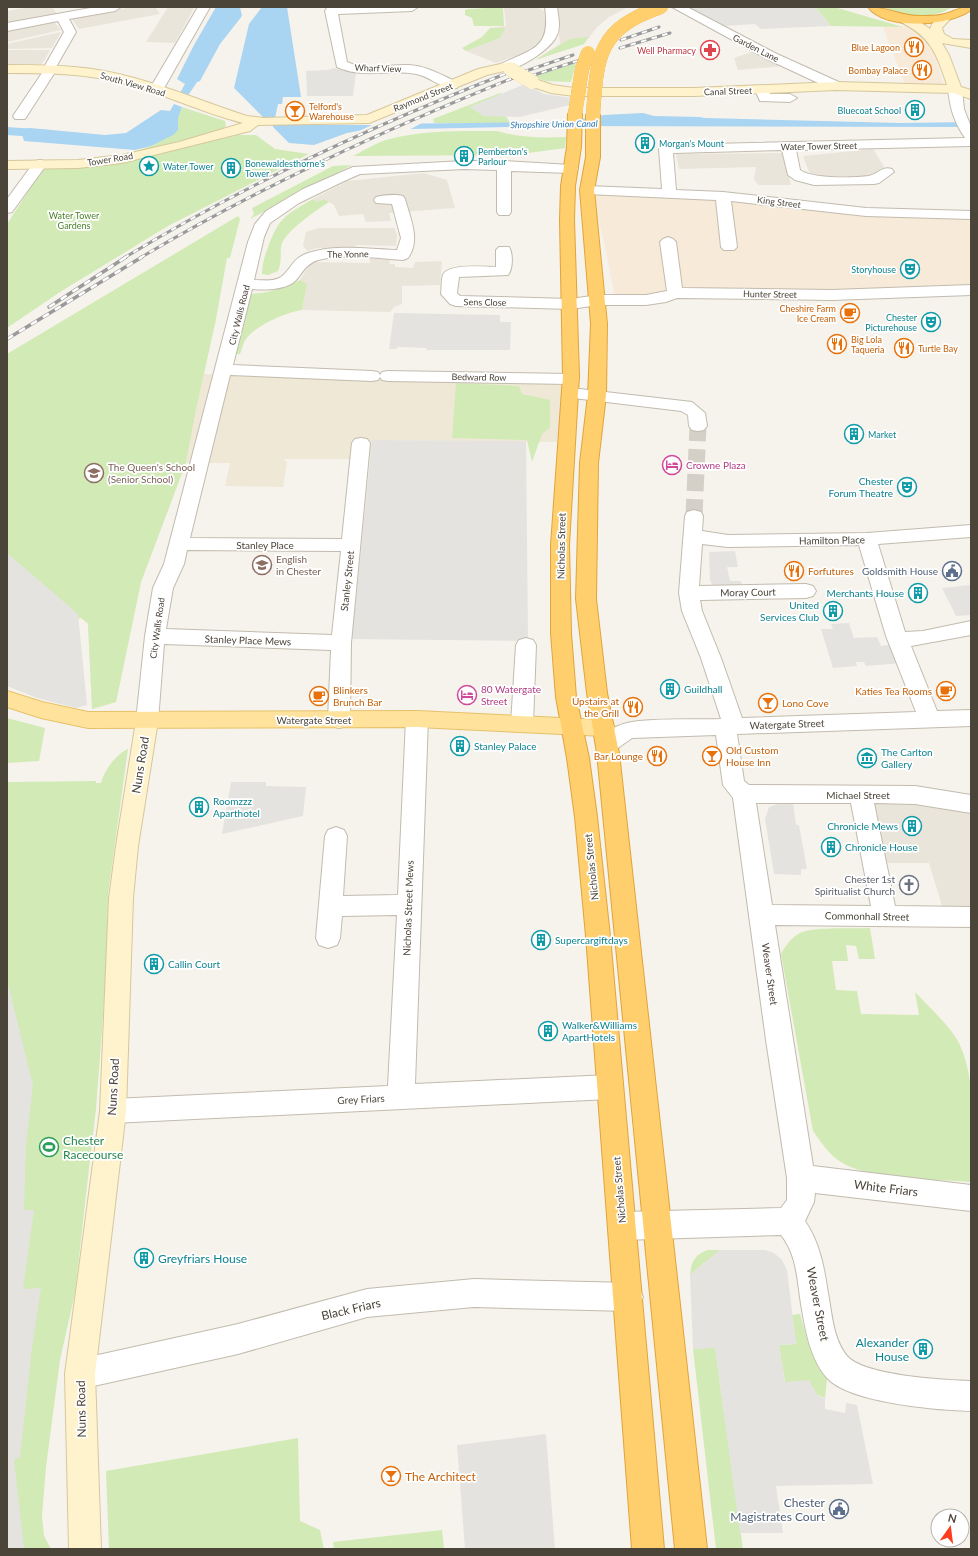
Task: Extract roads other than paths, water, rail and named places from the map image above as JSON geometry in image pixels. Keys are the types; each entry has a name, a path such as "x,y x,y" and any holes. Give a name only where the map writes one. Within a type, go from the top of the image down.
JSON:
{"highway":[{"name":"Nicholas Street","path":"641,7 615,20 604,31 586,57 577,100 574,147 568,186 567,220 571,304 571,386 566,432 560,545 561,633 566,697 586,817 629,1297 648,1549"},
{"path":"661,7 631,20 612,36 596,68 592,147 593,157 587,190 593,269 598,300 597,395 589,463 586,599 593,662 605,736 628,935 656,1225 691,1549"},
{"path":"862,7 876,9 903,18 924,20 944,19 967,10"}],"main road":[{"name":"Watergate Street","path":"522,724 554,711 566,697"},
{"name":"Watergate Street","path":"7,698 41,710 88,720 417,719 572,726 605,736"}],"street":[{"path":"7,27 115,7"},
{"path":"156,90 204,7"},
{"name":"Wharf View","path":"412,7 331,11 341,64 346,67 366,69 416,70 452,85"},
{"name":"Raymond Street","path":"259,122 369,119 483,72 508,68 547,43 553,28 551,7"},
{"name":"Garden Lane","path":"678,7 773,57 836,86"},
{"path":"20,116 50,69 70,32 62,17"},
{"path":"903,18 925,30 935,39 942,53 956,96 959,118 970,138"},
{"path":"944,19 938,23 936,31 943,39 971,45"},
{"path":"942,53 950,48 971,45"},
{"name":"Canal Street","path":"508,68 532,82 550,89 574,92 762,90 836,86 956,96"},
{"name":"South View Road","path":"7,69 50,69 93,73 156,90 196,104 259,122"},
{"path":"762,90 765,98 790,98"},
{"path":"956,96 962,98 971,95"},
{"name":"Tower Road","path":"7,165 78,164 122,159 245,128 259,122"},
{"name":"Water Tower Street","path":"669,193 666,149 788,147 970,138"},
{"path":"788,147 793,172 800,177 814,181 882,179"},
{"path":"7,209 13,192 40,164"},
{"path":"504,166 504,212"},
{"name":"City Walls Road","path":"148,721 155,636 163,588 174,564 180,544 247,284 260,227 266,219 274,212 343,176 358,170 504,166 571,169"},
{"name":"King Street","path":"587,190 723,196 902,215 971,215"},
{"path":"723,196 729,247"},
{"name":"The Yonne","path":"247,284 266,285 286,281 299,264 314,256 335,254 403,255 408,238 404,198 382,200"},
{"path":"668,242 681,294"},
{"name":"Sens Close","path":"504,250 503,272 456,272 451,275 449,294 456,301 571,304"},
{"name":"Hunter Street","path":"571,304 598,300 646,300 681,294 880,294 971,290"},
{"name":"Bedward Row","path":"224,370 571,386 597,395 686,406 696,413 698,426"},
{"name":"Stanley Street","path":"339,720 341,643 361,443"},
{"name":"Weaver Street","path":"694,516 689,593 692,611 711,658 729,727 762,914 779,1040 801,1178 802,1197 798,1210 787,1221 800,1235 809,1256 821,1331 829,1353 839,1368 858,1379 886,1387 971,1396"},
{"name":"Hamilton Place","path":"692,536 728,541 867,539 971,531"},
{"path":"867,539 897,638 929,719"},
{"name":"Stanley Place","path":"180,544 351,545"},
{"name":"Moray Court","path":"689,593 806,591"},
{"path":"897,638 923,638 971,628"},
{"name":"Stanley Place Mews","path":"155,636 341,643"},
{"path":"522,724 526,645"},
{"name":"Watergate Street","path":"605,736 620,734 631,730 971,718"},
{"name":"Nicholas Street Mews","path":"401,1097 417,719"},
{"name":"Nuns Road","path":"85,1549 83,1525 80,1374 113,1112 121,898 127,846 148,721"},
{"name":"Michael Street","path":"739,790 861,795 915,795 971,804"},
{"path":"861,795 885,917"},
{"path":"328,938 336,836"},
{"path":"331,906 408,905"},
{"name":"Commonhall Street","path":"762,914 885,917 971,917"},
{"name":"Grey Friars","path":"113,1112 609,1086"},
{"name":"White Friars","path":"801,1178 971,1198"},
{"path":"622,1226 787,1221"},
{"name":"Black Friars","path":"80,1374 238,1339 367,1303 474,1293 629,1297"}],"water":[{"path":"216,7 240,7 242,16 220,44 200,81 197,82 187,97 179,95 185,84 177,79 194,45"},
{"name":"Shropshire Union Canal","path":"262,7 287,7 301,97 283,97 282,104 278,104 275,118 291,125 565,122 604,115 643,113 654,116 704,118 900,123 971,122 971,127 559,126 363,130 347,133 314,145 289,143 274,128 267,117 263,117 234,88 249,24"},
{"path":"174,104 182,107 178,118 178,130 173,135 151,146 135,150 24,141 22,134 19,134 23,129 30,128 105,135 126,133 161,110 170,111"}],"waterway":[{"path":"7,131 50,134"}],"tunnel":[{"path":"694,516 698,426"}],"railway":[{"path":"621,40 659,27"},
{"path":"620,48 670,33"},
{"path":"523,72 573,55"},
{"path":"531,76 577,61"},
{"path":"124,258 169,231 310,158 407,114 505,74"},
{"path":"140,258 230,207 323,161 417,118 513,78"},
{"path":"49,307 126,257"},
{"path":"7,339 142,257"}],"place":[{"name":"Blue Lagoon","path":"914,47"},
{"name":"Well Pharmacy","path":"710,50"},
{"name":"Bombay Palace","path":"922,70"},
{"name":"Bluecoat School","path":"915,110"},
{"name":"Telford's Warehouse","path":"295,111"},
{"name":"Morgan's Mount","path":"645,143"},
{"name":"Pemberton's Parlour","path":"464,156"},
{"name":"Water Tower","path":"149,166"},
{"name":"Bonewaldesthorne's Tower","path":"231,168"},
{"name":"Storyhouse","path":"910,269"},
{"name":"Cheshire Farm Ice Cream","path":"850,313"},
{"name":"Chester Picturehouse","path":"931,322"},
{"name":"Big Lola Taqueria","path":"837,344"},
{"name":"Turtle Bay","path":"904,348"},
{"name":"Market","path":"854,434"},
{"name":"Crowne Plaza","path":"672,465"},
{"name":"The Queen's School (Senior School)","path":"94,473"},
{"name":"Chester Forum Theatre","path":"907,487"},
{"name":"English in Chester","path":"262,565"},
{"name":"Forfutures","path":"794,571"},
{"name":"Goldsmith House","path":"952,571"},
{"name":"Merchants House","path":"918,593"},
{"name":"United Services Club","path":"833,611"},
{"name":"Guildhall","path":"670,689"},
{"name":"Katies Tea Rooms","path":"946,691"},
{"name":"80 Watergate Street","path":"467,695"},
{"name":"Blinkers Brunch Bar","path":"319,696"},
{"name":"Lono Cove","path":"768,703"},
{"name":"Upstairs at the Grill","path":"633,707"},
{"name":"Stanley Palace","path":"460,746"},
{"name":"Bar Lounge","path":"657,756"},
{"name":"Old Custom House Inn","path":"712,756"},
{"name":"The Carlton Gallery","path":"867,758"},
{"name":"Roomzzz Aparthotel","path":"199,807"},
{"name":"Chronicle Mews","path":"912,826"},
{"name":"Chronicle House","path":"831,847"},
{"name":"Chester 1st Spiritualist Church","path":"909,885"},
{"name":"Supercargiftdays","path":"541,940"},
{"name":"Callin Court","path":"154,964"},
{"name":"Walker&Williams ApartHotels","path":"548,1031"},
{"name":"Chester Racecourse","path":"49,1147"},
{"name":"Greyfriars House","path":"144,1258"},
{"name":"Alexander House","path":"923,1349"},
{"name":"The Architect","path":"391,1476"},
{"name":"Chester Magistrates Court","path":"839,1509"}],"park label":[{"name":"Water Tower Gardens","path":"74,220"}]}
